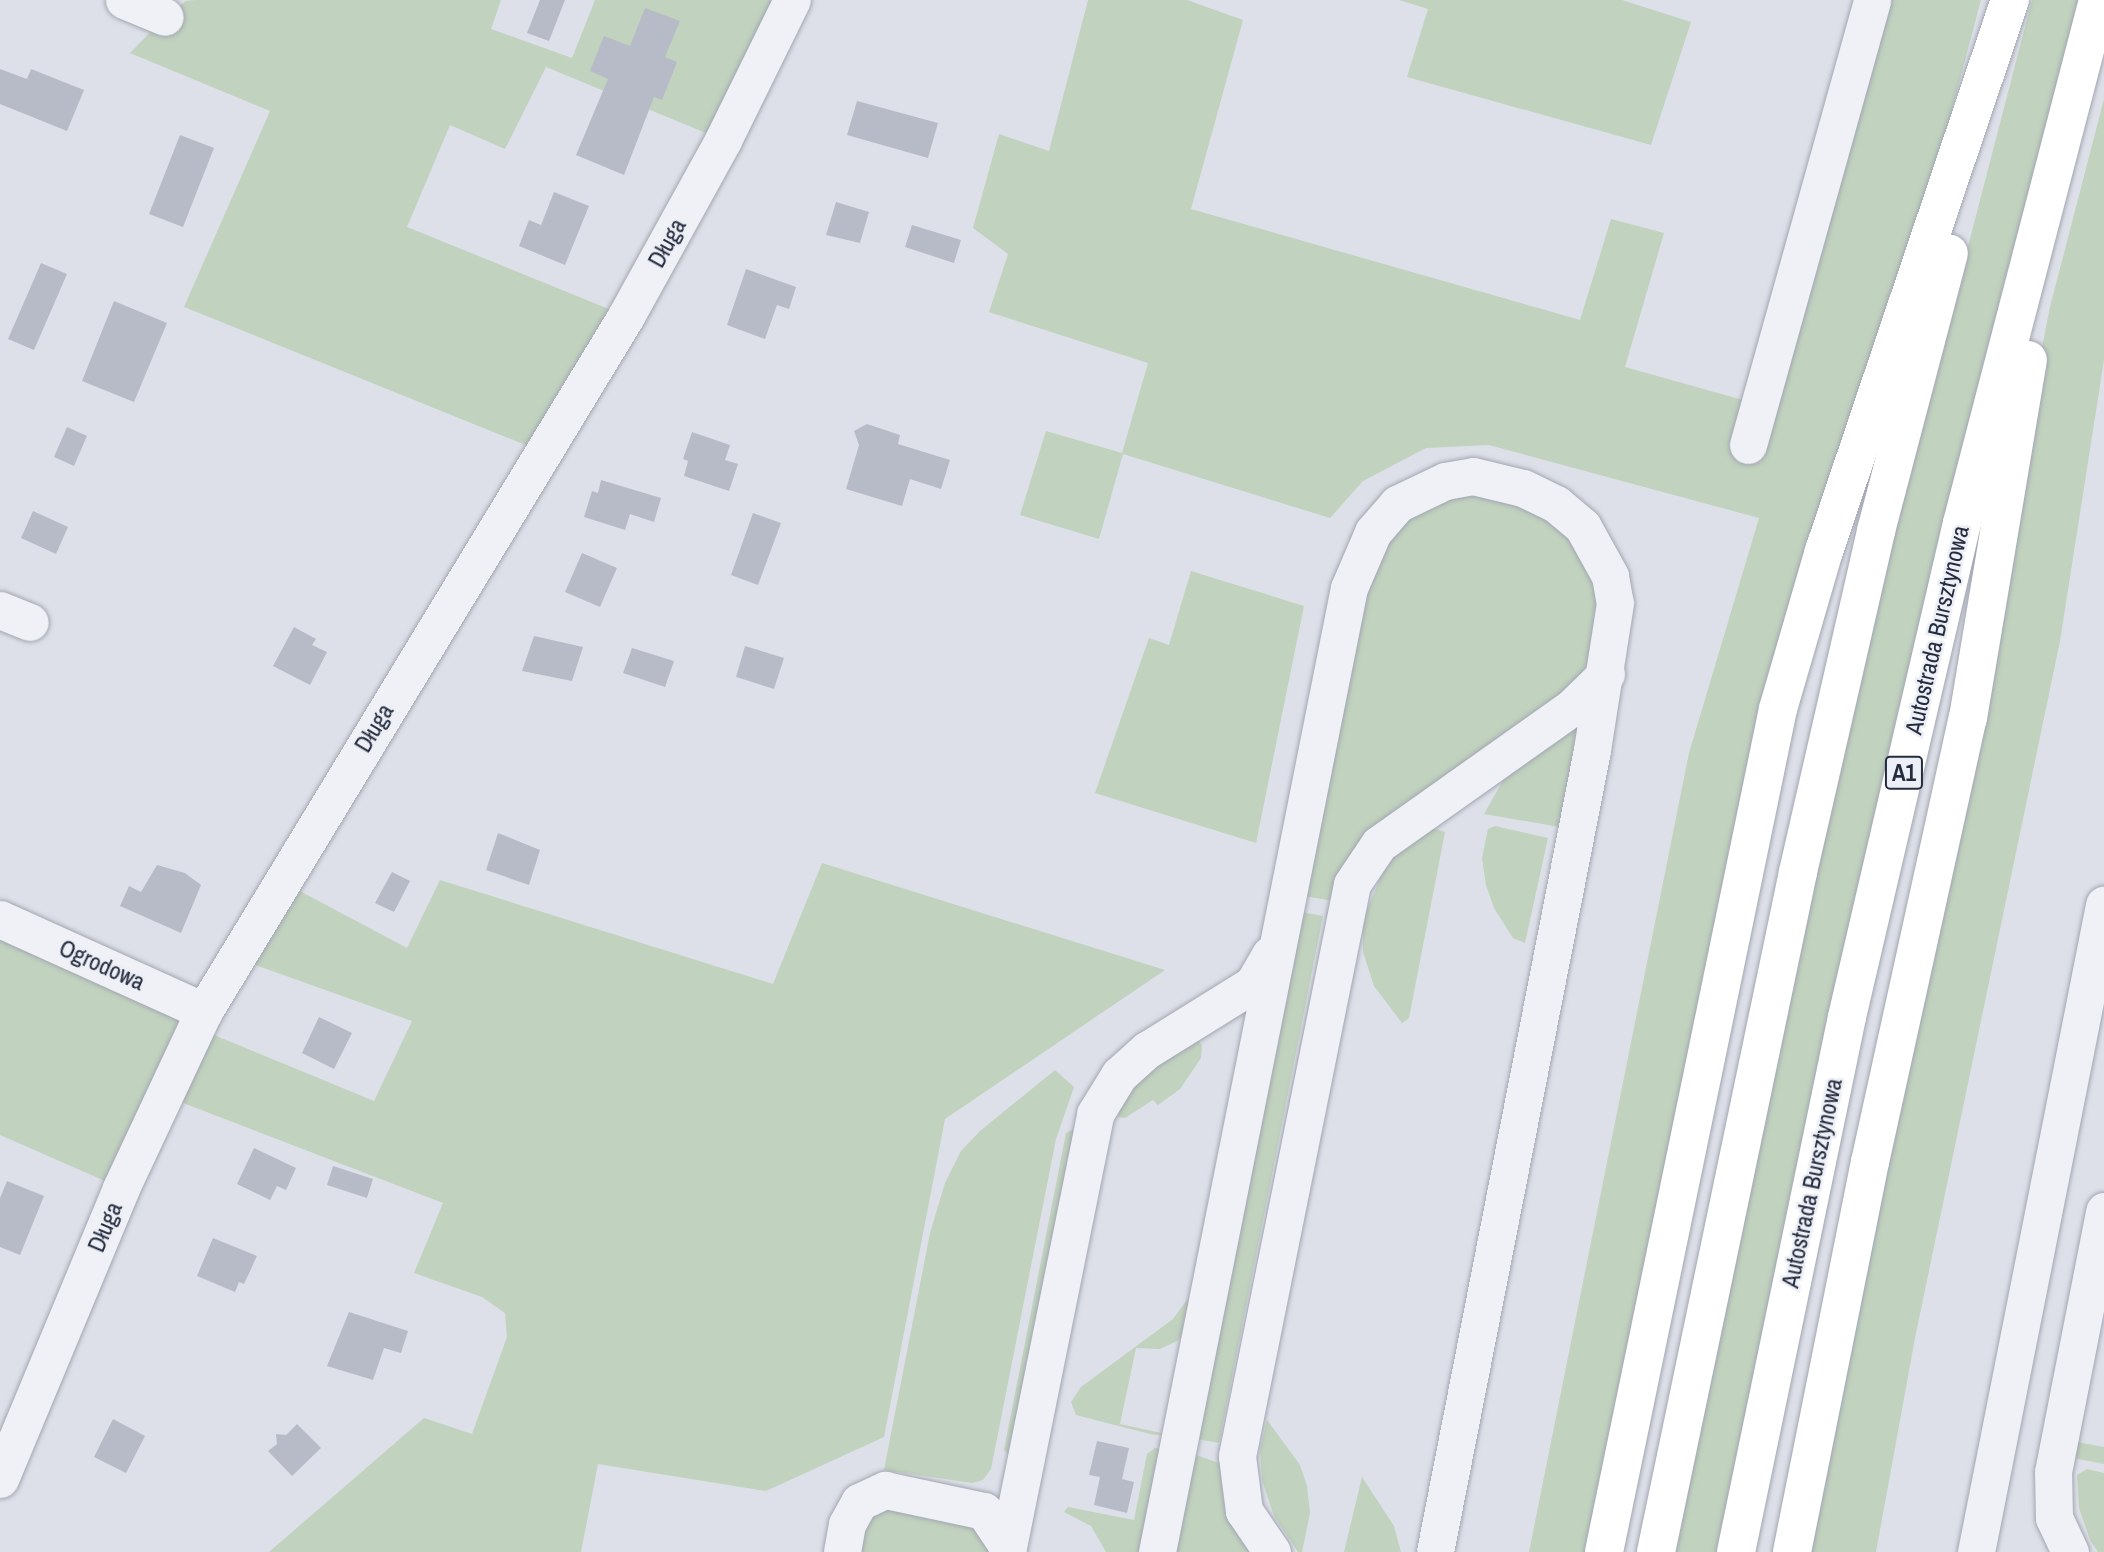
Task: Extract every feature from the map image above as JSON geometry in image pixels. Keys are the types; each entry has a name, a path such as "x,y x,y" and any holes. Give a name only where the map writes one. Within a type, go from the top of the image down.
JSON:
{"highway":[{"path":"1604,1552 1778,709 1824,551 2010,0"},
{"path":"1656,1552 1754,1070 1876,531 2015,0"},
{"path":"1792,1552 1867,1175 1973,692 2022,387 2099,0"},
{"name":"Autostrada Bursztynowa","path":"1736,1552 1847,1017 1955,550 2099,0"}],"street":[{"path":"124,0 165,17"},
{"name":"Długa","path":"0,1479 121,1188 204,1011 626,316 723,140 792,0"},
{"path":"1748,445 1872,0"},
{"path":"1157,1552 1349,588 1373,533 1397,504 1445,481 1473,476 1523,488 1556,504 1583,527 1610,576 1615,603 1606,674 1435,1552"},
{"path":"1272,1552 1244,1511 1237,1456 1352,884 1379,844 1571,708 1606,674"},
{"path":"1976,1552 2104,905"},
{"name":"Ogrodowa","path":"0,919 204,1011"},
{"path":"1008,1550 1095,1114 1119,1075 1147,1050 1253,984 1278,937"},
{"path":"2070,1552 2054,1518 2053,1472 2104,1211"},
{"path":"842,1552 847,1524 859,1502 885,1490 984,1511 1008,1550"}],"green space":[{"path":"501,0 491,29 572,58 595,0 769,0 789,8 723,140 546,67 505,149 450,125 407,227 626,316 543,452 184,307 270,111 130,53 165,17 186,1"},
{"path":"1088,0 1187,0 1243,20 1191,209 1580,320 1611,219 1664,233 1625,367 1775,409 1889,0 1981,0 1936,170 1847,440 1587,1552 1529,1552 1689,753 1759,518 1489,445 1426,448 1363,481 1330,518 1123,454 1099,539 1020,515 1046,431 1122,453 1148,363 989,312 1008,254 973,228 999,134 1049,151"},
{"path":"1399,0 1622,0 1691,22 1651,145 1407,77 1428,9"},
{"path":"2032,0 2079,0 1720,1552 1673,1552 1800,936 1899,512"},
{"path":"2104,99 2104,360 2060,641 1915,1338 1876,1552 1804,1552 2050,307"},
{"path":"1494,494 1554,520 1586,558 1599,605 1592,654 1577,683 1334,901 1304,896 1359,610 1390,535 1415,513 1445,499"},
{"path":"1191,571 1304,606 1256,843 1095,793 1149,638 1169,645"},
{"path":"1574,724 1580,727 1560,827 1484,814 1505,777"},
{"path":"1495,826 1548,838 1525,943 1513,938 1494,908 1486,885 1482,858 1488,829"},
{"path":"1434,828 1445,832 1409,1018 1402,1023 1374,986 1363,952 1363,920 1383,871 1396,855"},
{"path":"822,863 1165,970 945,1119 884,1437 766,1491 598,1464 581,1552 269,1552 424,1418 472,1434 507,1337 505,1313 482,1297 414,1273 443,1203 165,1096 121,1188 0,1135 0,919 197,1028 374,1101 412,1021 236,958 281,881 407,948 440,880 773,984"},
{"path":"1301,912 1323,916 1219,1443 1197,1439"},
{"path":"1195,1038 1202,1045 1201,1058 1180,1089 1158,1105 1153,1100 1125,1118 1118,1117 1119,1111 1113,1108 1122,1091"},
{"path":"1055,1070 1074,1087 1056,1139 991,1469 983,1480 972,1483 884,1470 930,1233 945,1183 961,1151 980,1131"},
{"path":"1075,1128 1010,1456 1004,1450 1066,1133"},
{"path":"1190,1296 1184,1334 1177,1341 1160,1349 1136,1348 1120,1424 1166,1434 1154,1435 1076,1415 1071,1402 1081,1387 1173,1319"},
{"path":"1267,1420 1300,1465 1307,1486 1310,1513 1302,1552 1298,1552 1274,1516 1262,1480 1260,1449"},
{"path":"2077,1442 2104,1447 2104,1464 2073,1458"},
{"path":"1155,1448 1163,1450 1142,1552 1106,1552 1091,1526 1064,1512 1068,1507 1134,1520 1147,1454"},
{"path":"1193,1454 1219,1463 1225,1509 1249,1552 1174,1552"},
{"path":"2087,1469 2104,1473 2104,1552 2098,1552 2090,1540 2079,1508 2077,1475"},
{"path":"1362,1477 1394,1526 1401,1552 1344,1552"},
{"path":"874,1507 969,1518 992,1552 855,1552"}],"building":[{"path":"540,0 565,0 549,41 527,33"},
{"path":"645,8 680,21 665,57 677,62 662,100 654,97 624,175 576,155 608,79 590,71 604,36 630,46"},
{"path":"0,69 27,79 31,69 84,90 67,131 0,104"},
{"path":"857,101 938,123 928,158 847,135"},
{"path":"180,135 214,148 183,227 149,214"},
{"path":"554,192 589,206 565,265 519,246 529,220 541,225"},
{"path":"836,202 869,212 860,243 826,235"},
{"path":"912,225 961,240 954,263 905,247"},
{"path":"41,263 67,274 34,350 8,339"},
{"path":"746,269 796,287 789,309 777,305 765,339 727,325"},
{"path":"114,301 167,323 134,402 82,381"},
{"path":"867,424 900,435 898,444 950,460 941,489 910,479 902,506 846,489 859,445 854,431"},
{"path":"67,427 87,436 74,466 54,457"},
{"path":"692,432 730,445 725,460 738,464 729,491 684,476 688,461 683,459"},
{"path":"601,480 661,498 654,522 630,514 625,530 584,517 592,491 598,493"},
{"path":"33,511 68,527 56,554 21,538"},
{"path":"753,513 781,523 758,585 731,575"},
{"path":"582,553 617,568 600,607 565,592"},
{"path":"294,627 316,639 312,645 327,652 310,685 273,666"},
{"path":"534,636 583,647 572,681 522,671"},
{"path":"745,646 784,658 774,689 736,677"},
{"path":"632,648 674,661 665,687 623,673"},
{"path":"498,833 540,850 529,885 486,870"},
{"path":"157,865 185,873 201,885 181,933 120,906 129,886 141,892"},
{"path":"392,872 410,881 394,912 375,903"},
{"path":"319,1017 352,1033 334,1069 302,1053"},
{"path":"254,1148 296,1168 286,1190 277,1186 270,1200 237,1184"},
{"path":"333,1166 373,1179 367,1198 327,1185"},
{"path":"7,1181 44,1196 20,1255 0,1247 0,1198"},
{"path":"213,1238 257,1256 244,1284 239,1282 235,1292 197,1276"},
{"path":"349,1312 408,1331 401,1353 384,1348 373,1380 327,1366"},
{"path":"113,1419 145,1436 126,1473 94,1457"},
{"path":"297,1424 321,1448 292,1476 268,1451 277,1444 276,1434 286,1435"},
{"path":"1097,1441 1129,1448 1122,1479 1134,1482 1127,1513 1094,1505 1100,1477 1089,1475"}]}
